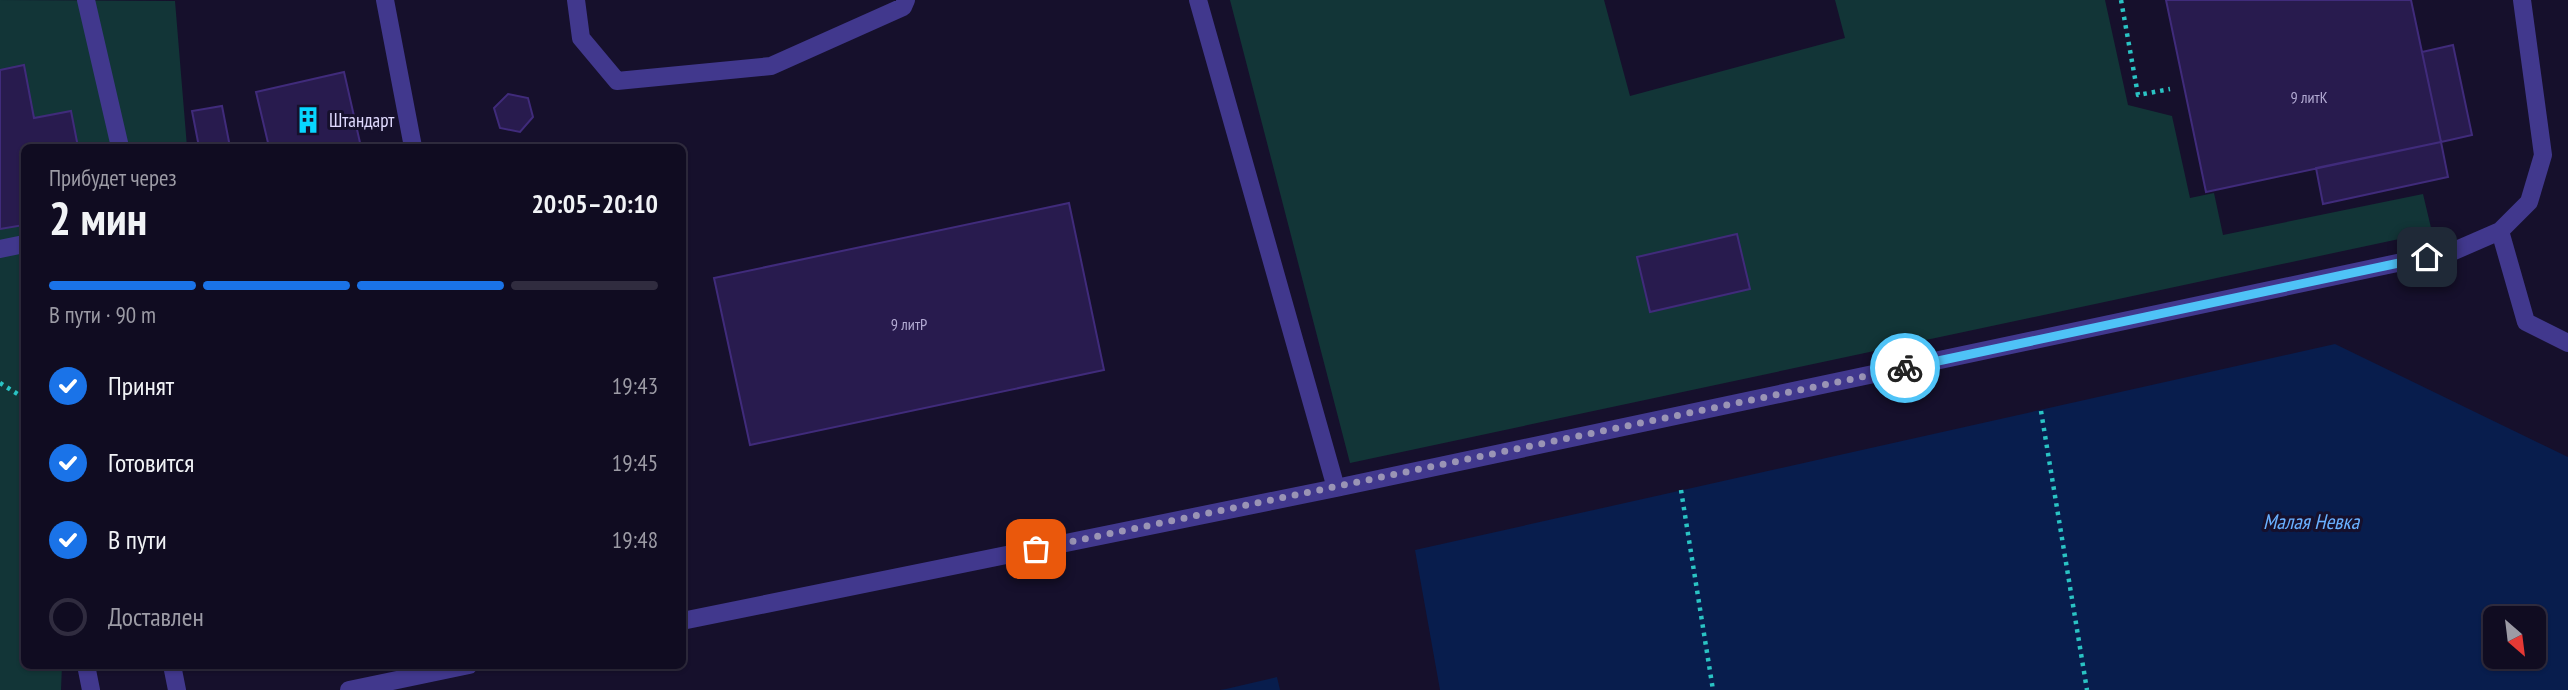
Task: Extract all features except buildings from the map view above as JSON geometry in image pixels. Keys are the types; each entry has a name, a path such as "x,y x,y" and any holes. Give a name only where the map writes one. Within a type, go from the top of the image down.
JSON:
{"lane":[{"path":"86,0 119,144"},
{"path":"385,0 413,144"},
{"path":"576,0 581,38 617,81 771,66 903,7 906,0"},
{"path":"1198,0 1336,488"},
{"path":"686,620 1336,488 2454,251 2500,231 2529,202 2543,155 2522,0"},
{"path":"2500,231 2526,322 2568,343"},
{"path":"0,249 21,245"},
{"path":"87,669 92,690"},
{"path":"173,669 177,690"},
{"path":"349,690 450,669"}],"path":[{"path":"2121,0 2138,95 2170,89"},
{"path":"0,383 21,396"},
{"path":"2041,411 2087,690"},
{"path":"1681,490 1713,690"}],"green space":[{"path":"0,0 175,1 187,144 21,144 21,669 62,669 61,690 0,690"},
{"path":"1230,0 1604,0 1630,96 1845,38 1835,0 2105,0 2128,105 2172,116 2190,198 2214,193 2223,235 2423,194 2432,232 1350,463"}],"water":[{"name":"Малая Невка","path":"2335,344 2568,457 2568,690 1440,690 1415,550"},
{"path":"1277,677 1280,690 1220,690 1226,689"}],"way so far":[{"path":"1036,549 1905,368"}],"place":[{"name":"Штандарт","path":"308,120"}],"route":[{"path":"1905,368 2427,257"}]}
